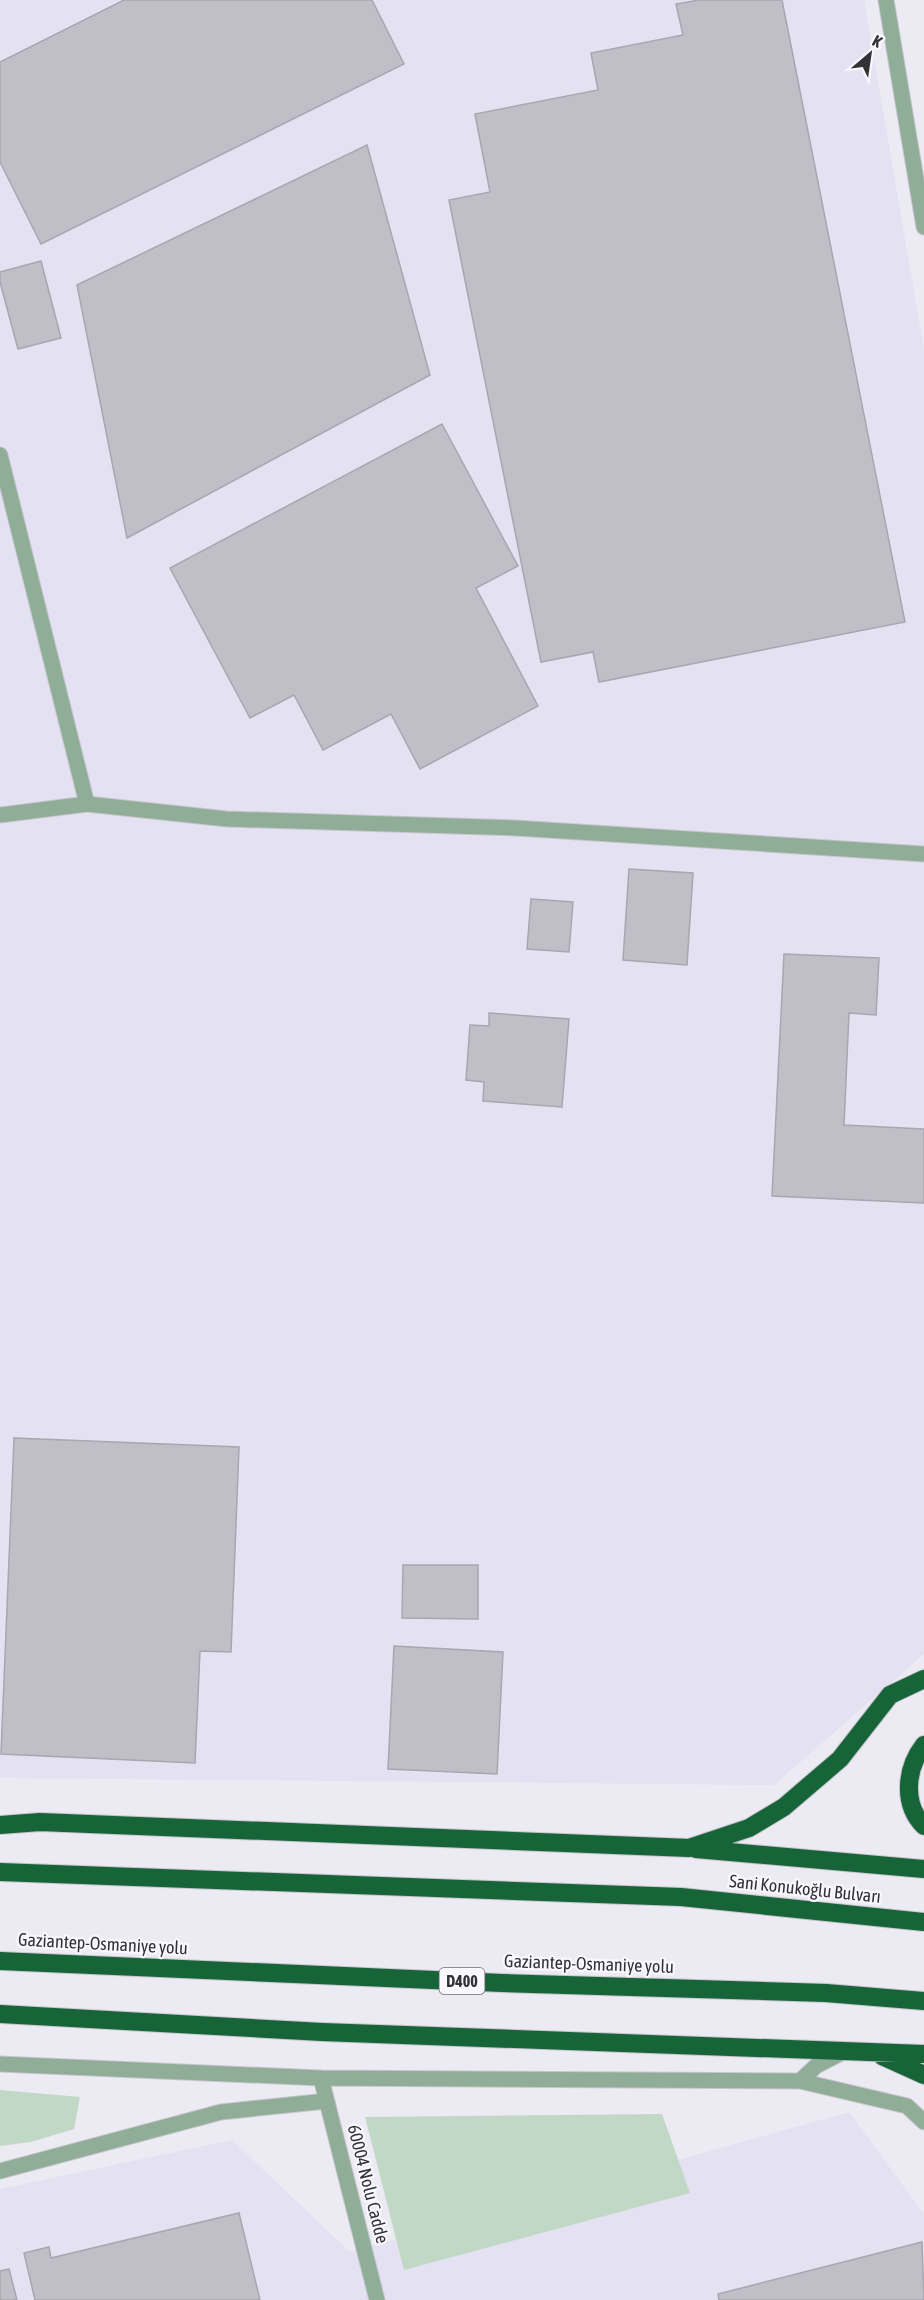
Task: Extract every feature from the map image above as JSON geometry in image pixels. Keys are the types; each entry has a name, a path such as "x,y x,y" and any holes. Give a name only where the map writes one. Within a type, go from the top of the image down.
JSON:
{"highway":[{"path":"689,1848 749,1828 784,1807 840,1759 891,1695 924,1678"},
{"path":"924,1745 914,1758 907,1785 918,1820 924,1826"},
{"path":"0,1825 40,1822 689,1848 924,1869"},
{"name":"Sani Konukoğlu Bulvarı","path":"0,1872 681,1897 924,1922"},
{"name":"Gaziantep-Osmaniye yolu","path":"0,1960 490,1982 826,1993 924,2001"},
{"path":"0,2014 322,2032 924,2054"},
{"path":"872,2052 924,2075"}],"street":[{"path":"886,0 924,227"},
{"path":"0,455 87,804"},
{"path":"0,814 87,804 227,819 515,828 924,854"},
{"path":"801,2081 816,2066 845,2051"},
{"path":"0,2064 321,2078 801,2081 907,2106 924,2122"},
{"name":"60004 Nolu Cadde","path":"321,2078 377,2300"},
{"path":"0,2171 221,2112 327,2101"}],"shaded area":[{"path":"0,0 864,0 924,350 924,1654 774,1785 0,1778"},
{"path":"849,2112 924,2214 924,2300 0,2300 0,2189 232,2140 350,2252"}],"green space":[{"path":"0,2090 80,2097 74,2129 31,2142 0,2146"},
{"path":"662,2114 690,2193 404,2270 365,2117"}],"building":[{"path":"124,0 372,0 404,64 41,244 0,162 0,62"},
{"path":"699,0 782,0 905,622 599,682 593,652 541,662 449,200 490,192 475,114 598,90 591,53 683,35 676,4"},
{"path":"367,145 430,375 127,538 77,285"},
{"path":"41,261 61,338 18,349 0,282 0,272"},
{"path":"442,424 518,566 476,588 538,706 420,769 391,714 323,750 294,695 250,718 170,568"},
{"path":"629,869 693,873 687,965 623,960"},
{"path":"531,899 573,902 569,952 527,949"},
{"path":"784,954 879,958 876,1015 849,1013 844,1125 924,1129 924,1203 772,1196"},
{"path":"489,1013 569,1019 562,1107 483,1101 484,1082 466,1080 470,1025 489,1026"},
{"path":"14,1438 239,1447 231,1652 200,1651 195,1763 1,1754"},
{"path":"403,1565 478,1565 478,1619 402,1618"},
{"path":"394,1646 503,1652 497,1774 388,1769"},
{"path":"239,2213 260,2300 35,2300 24,2253 49,2247 51,2258"},
{"path":"922,2242 924,2300 719,2300 718,2294"},
{"path":"9,2269 17,2300 0,2300 0,2271"}]}
